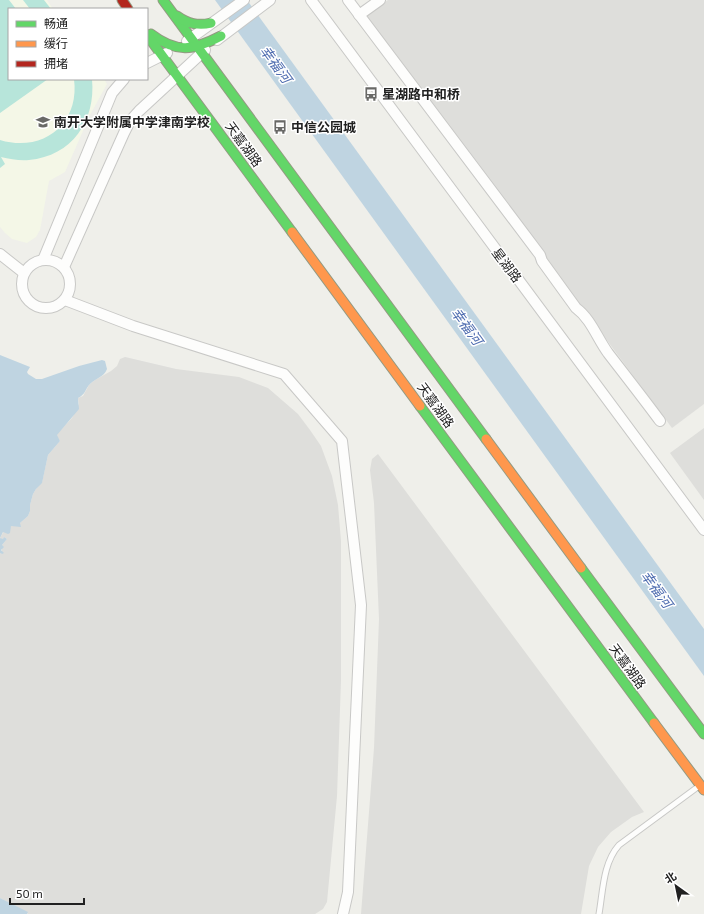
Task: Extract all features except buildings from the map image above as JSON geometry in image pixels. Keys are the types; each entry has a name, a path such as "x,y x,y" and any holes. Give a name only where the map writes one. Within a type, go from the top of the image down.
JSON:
{"street":[{"name":"天嘉湖路","path":"163,0 704,734"},
{"path":"148,63 191,39 244,0"},
{"name":"星湖路","path":"311,0 704,530"},
{"name":"星湖路","path":"319,0 704,520"},
{"path":"348,0 540,255 542,261 576,308 584,314 608,352 660,421"},
{"path":"359,15 380,0"},
{"path":"64,268 130,122 148,102 177,75 199,50 270,1"},
{"path":"172,12 190,24 202,25 212,23"},
{"path":"148,32 161,42 175,48 199,50"},
{"name":"天嘉湖路","path":"148,36 702,788"},
{"path":"43,260 112,93 117,85 123,80"},
{"path":"0,254 24,273"},
{"path":"50,260 58,263 64,268 68,273 70,287 65,300 59,305 48,308 36,307 24,296 21,288 21,280 29,266 35,262 50,260"},
{"path":"65,300 133,326 207,351 284,374 342,441 361,605 348,892 343,914"}],"lane":[{"path":"599,914 605,872 613,851 619,845 702,788"}],"shaded area":[{"name":"南开大学附属中学津南学校","path":"0,0 47,0 52,8 8,8 8,80 105,80 107,84 90,115 65,172 49,181 40,230 36,237 27,243 12,239 0,227"},
{"path":"0,0 9,0 15,8 8,8 8,80 47,80 0,113"},
{"path":"23,0 44,0 50,8 29,8"},
{"path":"388,0 704,0 704,404 672,428 366,16"},
{"path":"74,80 92,80 90,109 78,134 69,144 58,152 29,160 1,157 5,164 0,168 0,140 16,143 31,142 44,138 65,122 71,109 74,95"},
{"path":"125,357 176,369 239,377 268,388 298,414 310,430 321,446 332,476 338,505 341,541 341,680 337,796 327,902 323,909 315,914 27,914 28,913 0,898 0,553 2,554 2,545 7,539 4,537 3,540 0,538 4,531 11,526 20,523 28,516 33,494 42,482 48,455 60,441 56,435 72,418 79,404 78,398 83,396 89,385 111,371 117,366 120,359"},
{"path":"704,428 704,500 670,453"},
{"path":"378,454 644,812 632,817 611,832 598,847 589,866 581,914 361,914 374,748 379,619 374,503 370,470 372,459"}],"water":[{"name":"幸福河","path":"215,0 247,0 704,629 704,676"},
{"path":"0,355 30,367 27,372 28,374 36,379 42,379 79,366 102,360 105,361 107,369 102,376 90,384 83,395 78,398 79,409 57,435 60,441 48,455 42,483 33,494 28,516 20,523 21,527 11,526 10,533 8,534 3,532 0,538"},
{"path":"4,537 7,539 2,545 4,547 1,550 4,553 2,554 0,553 0,538 3,539"},
{"path":"0,898 28,912 27,914 0,914"}],"traffic: fast":[{"path":"163,0 486,439"},
{"path":"177,16 193,24 211,23"},
{"path":"151,34 169,45 186,48 194,47 221,36"},
{"path":"148,36 292,232"},
{"path":"420,406 654,723"},
{"path":"581,568 704,734"}],"traffic: slow":[{"path":"292,232 420,406"},
{"path":"486,439 581,568"},
{"path":"654,723 704,790"}],"traffic: jam":[{"path":"122,0 127,8"}],"place":[{"name":"星湖路中和桥","path":"371,94"},
{"name":"南开大学附属中学津南学校","path":"43,122"},
{"name":"中信公园城","path":"280,127"}]}
